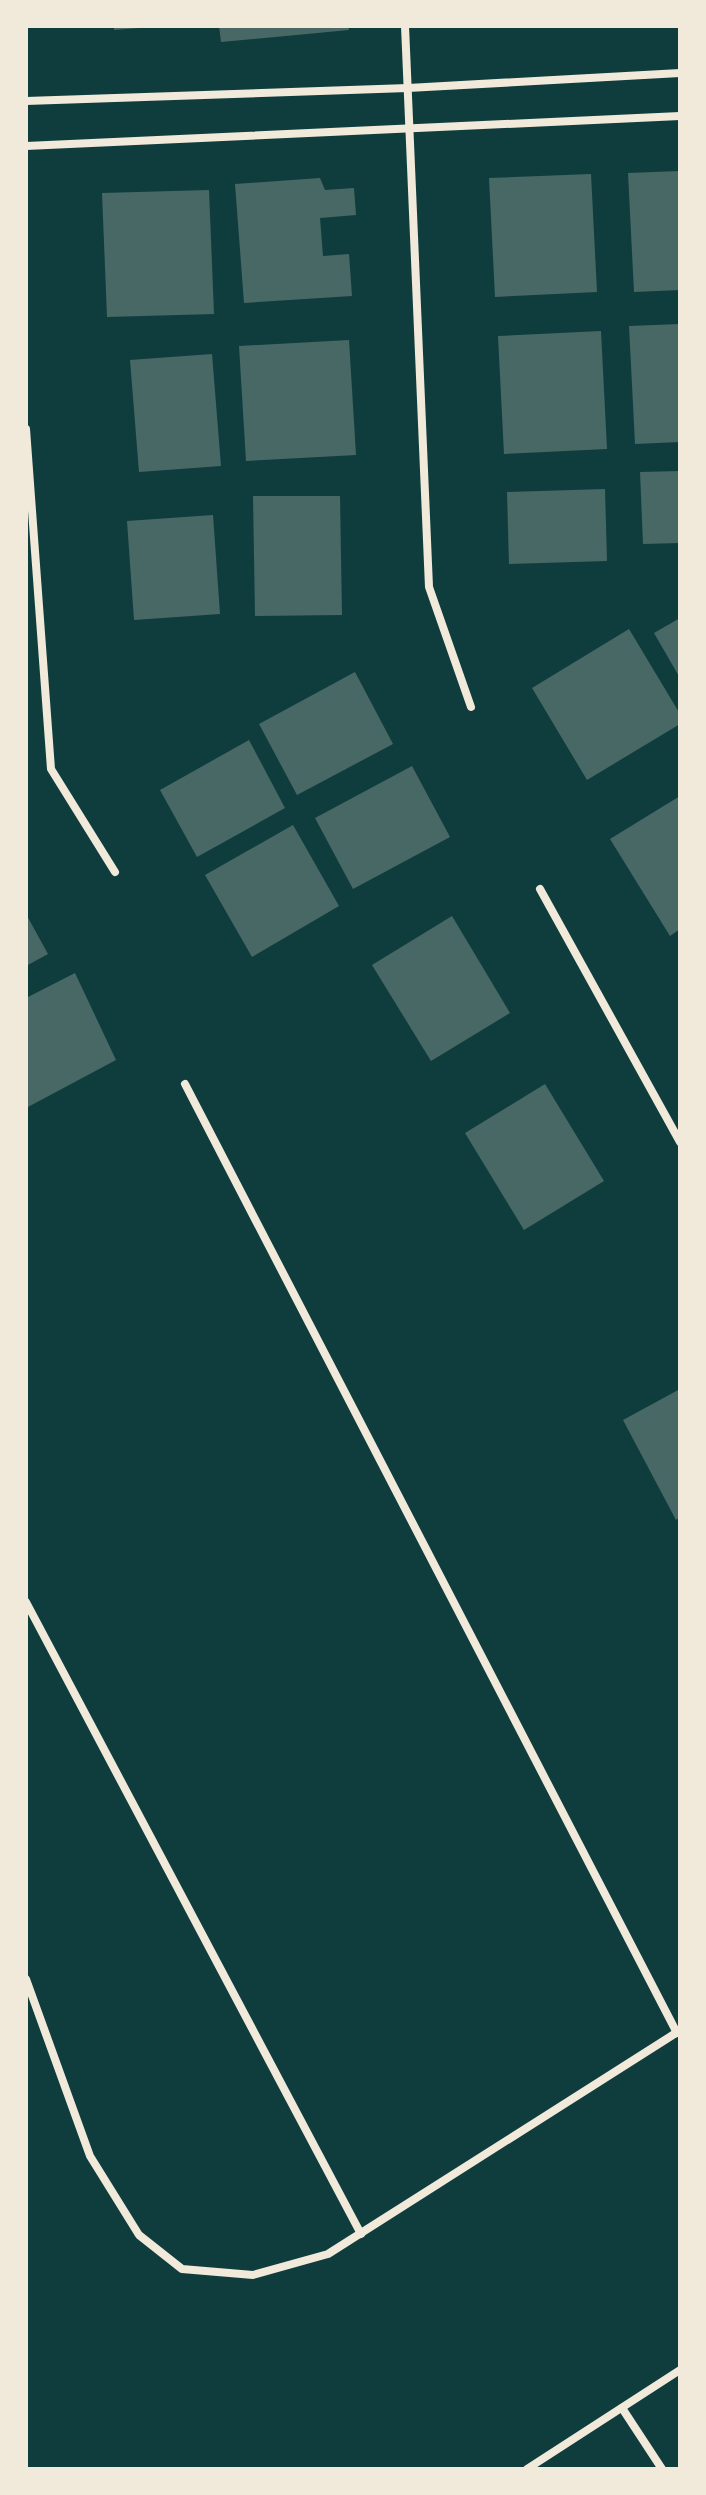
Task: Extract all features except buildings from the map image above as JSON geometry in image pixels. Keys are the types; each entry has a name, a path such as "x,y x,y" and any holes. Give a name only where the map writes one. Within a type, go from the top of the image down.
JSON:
{"street":[{"path":"405,26 429,587 471,707"},
{"path":"26,101 408,88 680,73"},
{"path":"26,146 680,116"},
{"path":"26,429 51,769 115,872"},
{"path":"540,889 680,1142"},
{"path":"26,1979 90,2156 139,2235 182,2269 253,2275 328,2254 678,2032 185,1084"},
{"path":"26,1602 361,2234"},
{"path":"527,2469 680,2370"},
{"path":"622,2408 662,2469"}]}
